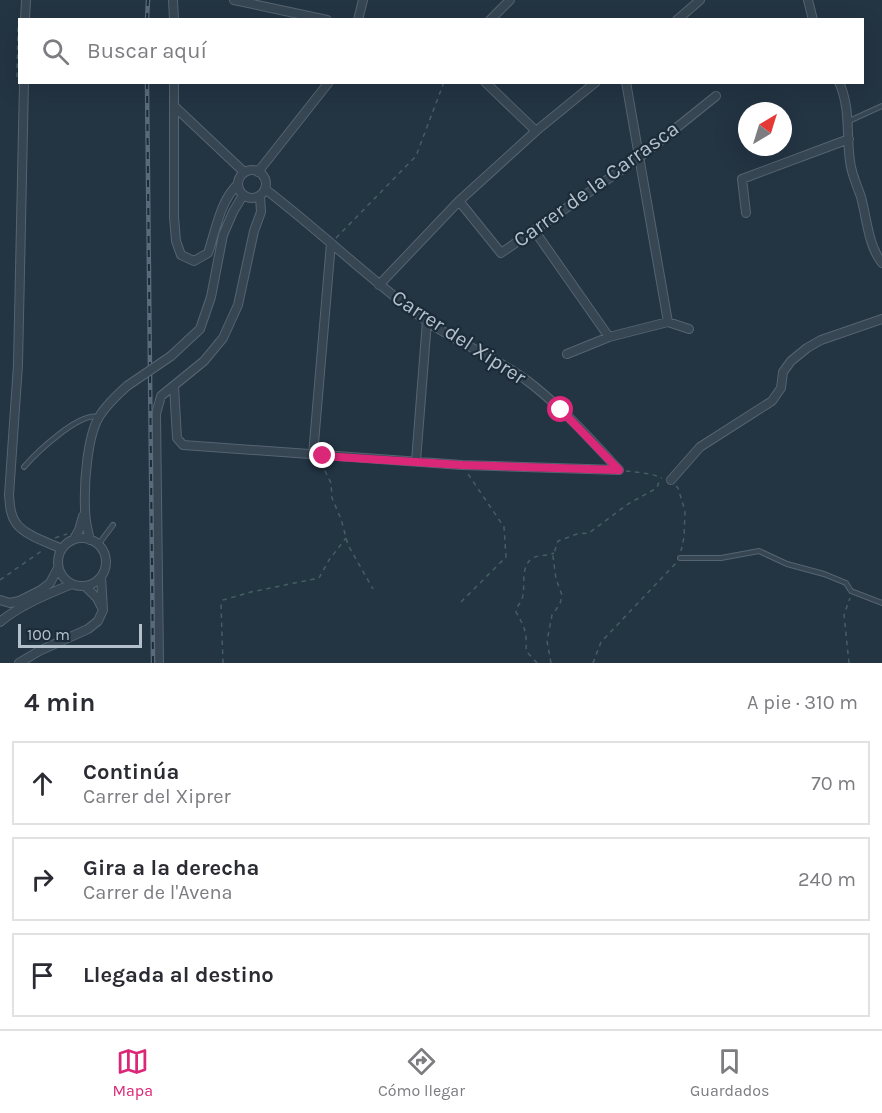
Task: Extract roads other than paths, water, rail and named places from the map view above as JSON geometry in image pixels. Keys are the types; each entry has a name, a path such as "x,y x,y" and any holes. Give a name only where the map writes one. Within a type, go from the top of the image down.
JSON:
{"street":[{"path":"25,18 26,0"},
{"path":"173,0 174,18"},
{"path":"234,0 256,2 319,18"},
{"path":"358,18 363,0"},
{"path":"492,18 510,0"},
{"path":"679,18 700,0"},
{"path":"808,0 812,18"},
{"path":"24,84 18,365 9,495 10,510 16,524 29,534 62,549"},
{"path":"174,84 174,217 176,241 181,255 194,261 208,253 223,204 238,184"},
{"path":"258,172 327,84"},
{"path":"487,84 536,131"},
{"path":"379,285 459,201 536,131 594,84"},
{"path":"626,84 668,322"},
{"path":"840,84 849,121 850,163 875,254 882,262"},
{"name":"Carrer de la Carrasca","path":"459,201 501,253 640,157 716,96"},
{"path":"174,106 244,172"},
{"path":"746,213 742,179 849,138"},
{"path":"159,663 156,414 161,396 204,361 223,338 238,305 254,231 261,212 262,192 266,185 264,177 258,172 251,170 244,172 238,180 240,192 251,198 262,192"},
{"name":"Carrer del Xiprer","path":"262,192 331,243 379,285 427,321 533,385 561,410 619,470 416,462"},
{"path":"90,540 85,508 88,456 91,437 99,417 127,386 171,356 200,329 211,297 223,235 243,195"},
{"path":"534,230 609,337"},
{"path":"313,455 331,243"},
{"path":"671,480 700,447 772,401 781,387 783,372 791,361 807,348 821,340 882,319"},
{"path":"174,386 177,438 183,446 416,462 427,321"},
{"path":"567,354 609,337 668,322 689,328"},
{"path":"74,539 85,508"},
{"path":"0,600 10,603 20,601 50,583 58,568 62,549 74,539 90,540 103,550 106,564 96,582 85,586 72,584 66,580 58,568"},
{"path":"19,663 39,651 88,630 98,621 103,610 100,578"},
{"path":"0,622 16,610 72,584"},
{"path":"85,586 97,598 103,610"}],"lane":[{"path":"849,121 882,106"},
{"path":"24,467 37,452 69,427 92,415 99,417"},
{"path":"98,545 113,525"},
{"path":"680,558 721,558 759,552 787,564 824,574 846,583 852,591 882,603"}],"railway":[{"path":"147,18 148,0"},
{"path":"147,84 153,663"}]}
